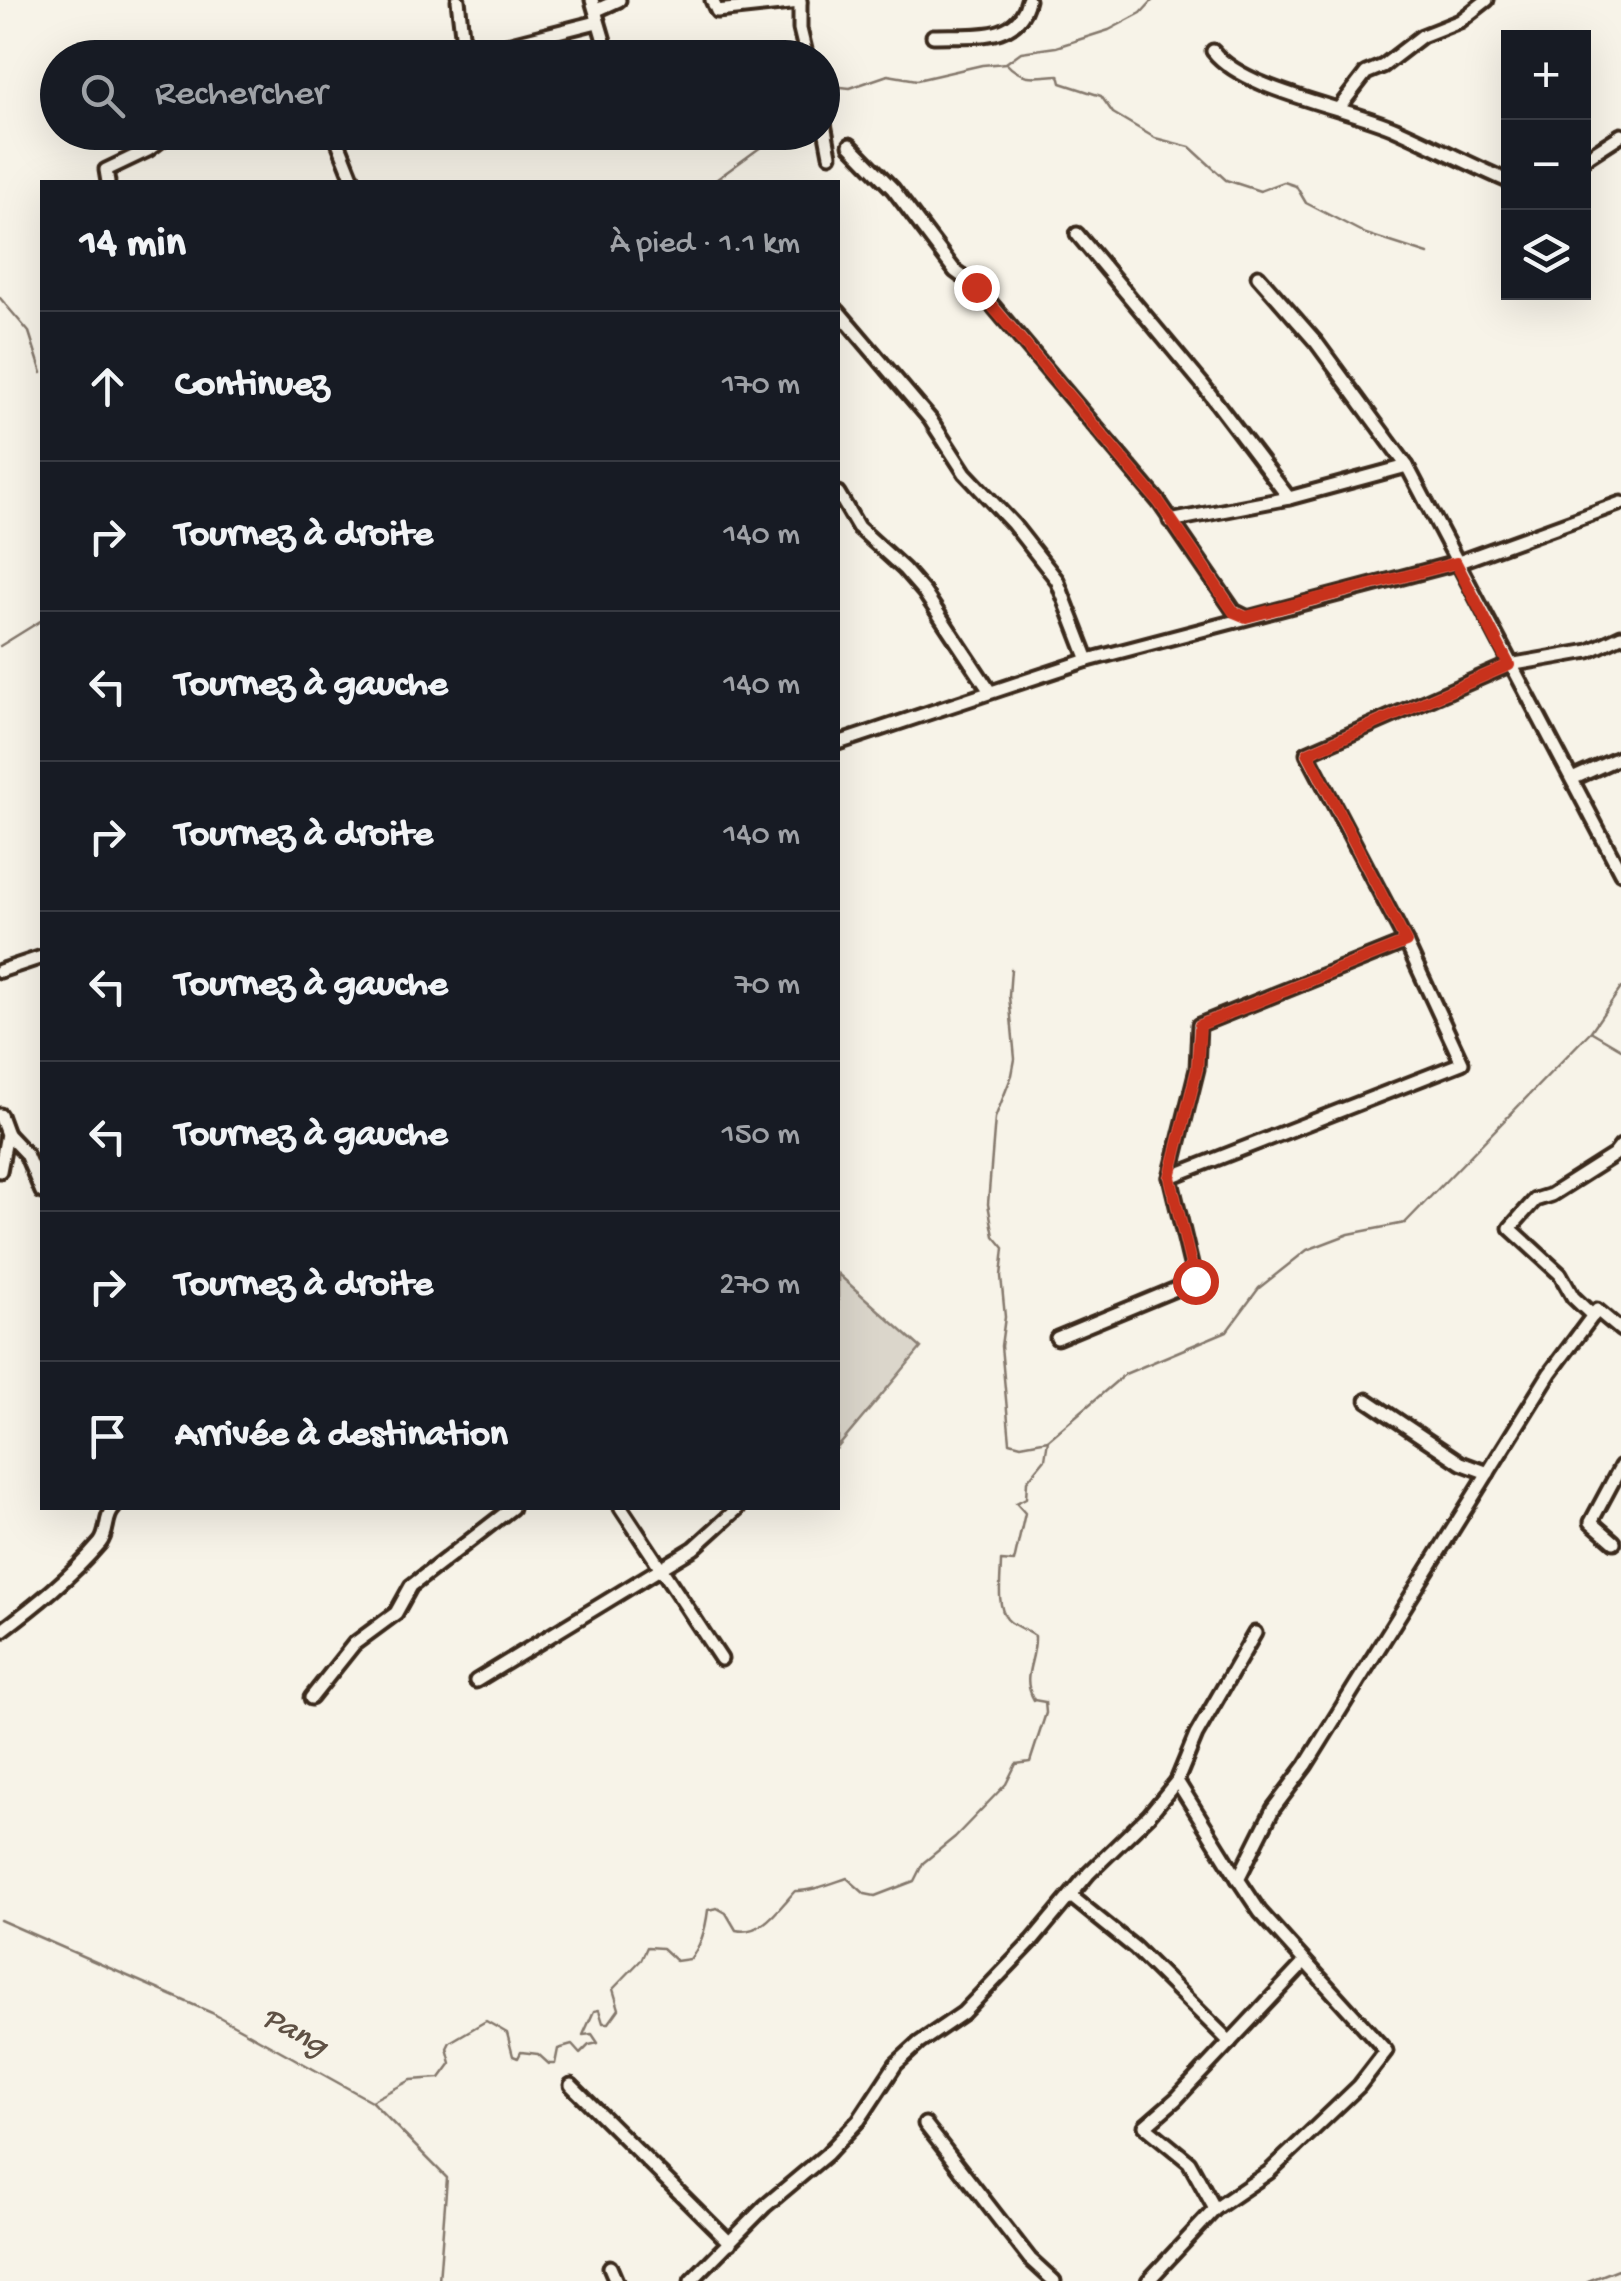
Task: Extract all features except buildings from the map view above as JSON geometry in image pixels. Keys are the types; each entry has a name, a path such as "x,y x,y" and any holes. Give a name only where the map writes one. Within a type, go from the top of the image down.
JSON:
{"street":[{"path":"458,0 464,40"},
{"path":"514,40 619,0"},
{"path":"712,0 717,10 800,1 803,40"},
{"path":"932,36 1008,31 1020,22 1028,0"},
{"path":"1339,108 1366,73 1383,66 1422,36 1460,21 1487,0"},
{"path":"596,11 604,40"},
{"path":"1213,51 1225,66 1392,127 1501,179"},
{"path":"1591,154 1621,135"},
{"path":"850,146 893,189 955,271 976,287 1159,502 1234,612 1246,617"},
{"path":"108,180 106,170 148,150"},
{"path":"341,150 353,180"},
{"path":"829,150 830,154"},
{"path":"1077,234 1203,385 1290,498"},
{"path":"1258,276 1316,342 1407,466 1621,873"},
{"path":"840,312 930,420 965,473 1057,580 1088,660"},
{"path":"1170,521 1290,498 1407,466"},
{"path":"840,496 858,528 924,592 989,690"},
{"path":"840,742 1088,660 1456,563 1621,503"},
{"path":"1170,1177 1462,1064 1406,942 1308,753 1509,665 1588,651 1621,636"},
{"path":"1572,779 1621,757"},
{"path":"1057,1338 1195,1281 1170,1177 1197,1069 1200,1025 1406,942"},
{"path":"0,971 40,958"},
{"path":"0,1115 7,1134 26,1154 40,1187"},
{"path":"0,1171 7,1134"},
{"path":"1593,1316 1572,1297 1560,1274 1510,1228 1535,1200 1551,1195 1619,1154"},
{"path":"1238,1879 1274,1810 1306,1765 1550,1373 1597,1310 1621,1330"},
{"path":"1368,1400 1460,1463 1488,1473"},
{"path":"1614,1542 1591,1522 1621,1466"},
{"path":"0,1632 55,1590 98,1546 105,1536 112,1510"},
{"path":"311,1698 354,1644 396,1614 411,1586 509,1510"},
{"path":"622,1510 720,1659"},
{"path":"476,1682 694,1548 736,1510"},
{"path":"691,2281 766,2206 827,2154 886,2085 896,2064 963,2013 1089,1873 1149,1814 1177,1781 1196,1735 1255,1633"},
{"path":"1148,2281 1216,2209 1268,2172 1360,2086 1386,2051 1260,1912 1177,1781"},
{"path":"1072,1896 1135,1948 1230,2042"},
{"path":"1216,2209 1189,2162 1146,2126 1305,1962"},
{"path":"570,2085 730,2243"},
{"path":"926,2124 1030,2259 1054,2281"},
{"path":"610,2267 616,2281"}],"shaded area":[{"path":"840,1276 921,1348 840,1445"}],"waterway":[{"path":"840,87 850,88 888,75 917,80 1006,63 1021,52 1056,47 1109,30 1141,13 1153,0"},
{"path":"1006,63 1025,75 1059,75 1061,83 1101,96 1113,113 1155,138 1190,147 1226,180 1260,191 1284,182 1296,186 1306,203 1366,234 1428,254"},
{"path":"716,180 757,150"},
{"name":"Pang","path":"0,298 29,332 40,367"},
{"name":"Pang","path":"0,646 40,621"},
{"path":"1011,969 1009,996 1015,1059 995,1118 988,1204 994,1236 1004,1248 1001,1276 1005,1317 1001,1346 1010,1442 1021,1445 1048,1440"},
{"path":"371,2101 411,2080 440,2078 451,2063 447,2048 450,2042 486,2021 507,2033 513,2056 518,2058 521,2052 538,2054 549,2064 555,2064 558,2049 572,2045 580,2054 598,2043 592,2034 583,2035 594,2011 599,2010 603,2023 609,2023 619,2009 613,1989 641,1960 647,1947 662,1948 676,1961 690,1959 702,1936 708,1910 717,1908 726,1913 736,1930 745,1931 762,1925 795,1891 847,1878 865,1894 875,1896 914,1881 923,1863 955,1837 1006,1784 1016,1764 1030,1762 1046,1713 1045,1702 1034,1700 1028,1684 1035,1636 1007,1619 1000,1591 1001,1561 1014,1562 1025,1513 1016,1503 1026,1498 1027,1481 1045,1459 1048,1440 1125,1374 1227,1331 1259,1288 1307,1250 1349,1234 1405,1223 1591,1031 1621,988"},
{"path":"1592,1032 1621,1049"},
{"name":"Pang","path":"0,1920 212,2013 371,2101 447,2178 439,2281"},
{"path":"1588,2281 1621,2268"}],"route":[{"path":"976,287 1159,502 1234,612 1246,617 1456,563 1509,665 1308,753 1406,942 1200,1025 1197,1069 1170,1177 1195,1281"}]}
